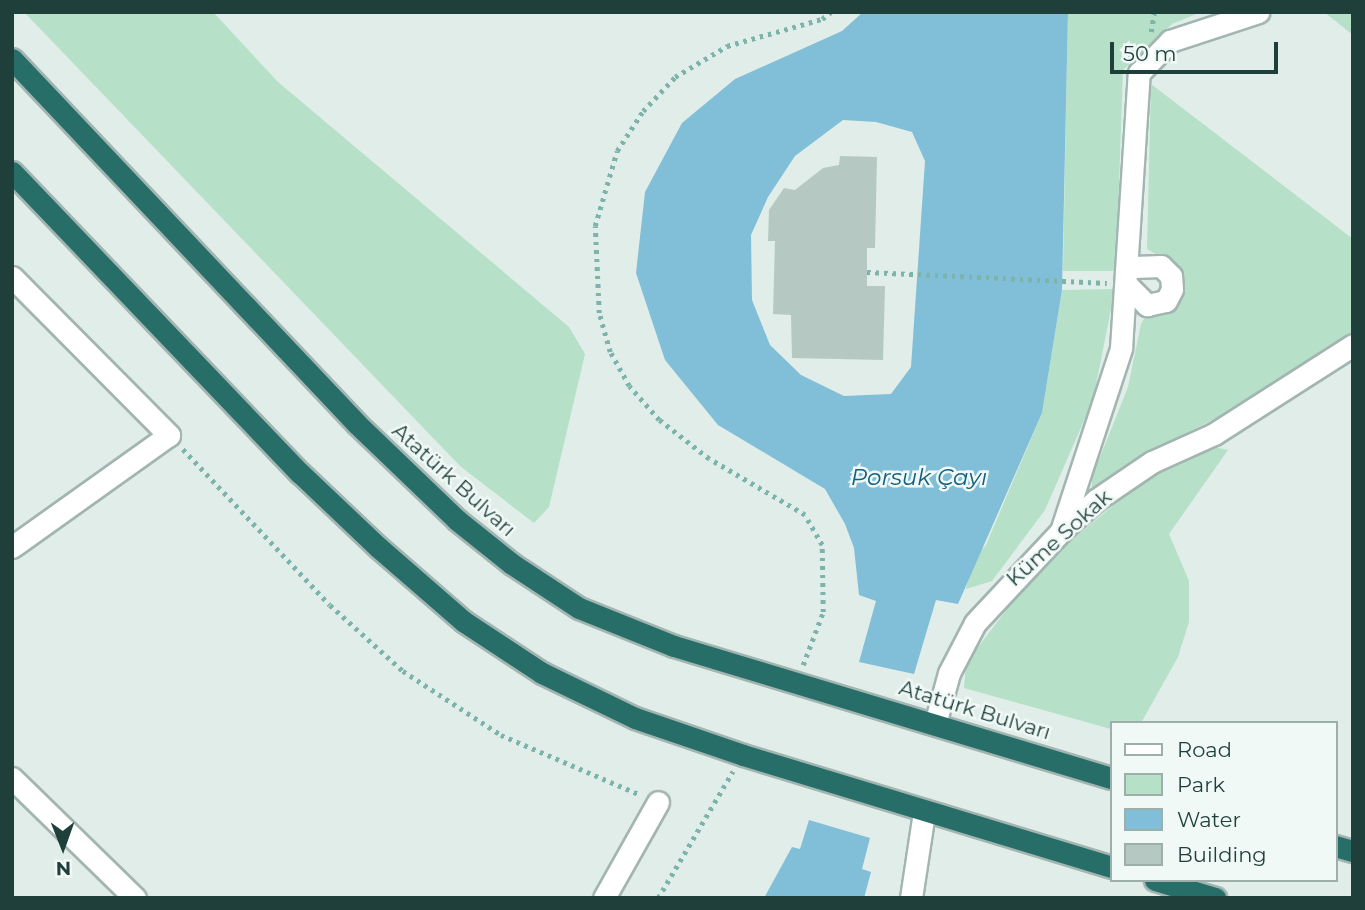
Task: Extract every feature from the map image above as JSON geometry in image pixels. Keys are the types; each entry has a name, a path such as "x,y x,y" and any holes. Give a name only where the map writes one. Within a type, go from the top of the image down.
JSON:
{"highway":[{"name":"Atatürk Bulvarı","path":"12,59 357,424 475,535 579,608 674,646 1110,778"},
{"path":"12,172 300,472 463,621 542,673 635,718 743,755 1110,867"},
{"path":"1162,882 1215,898"}],"street":[{"path":"1061,531 1121,348 1139,74 1170,41 1258,12"},
{"path":"12,277 169,435 12,547"},
{"name":"Küme Sokak","path":"935,724 949,674 975,623 1061,531 1096,499 1152,462 1214,434 1353,345"},
{"path":"12,778 135,898"},
{"path":"604,898 658,802"},
{"path":"911,898 924,812"}],"path":[{"path":"797,683 823,612 822,545 805,515 709,459 659,420 629,386 610,352 599,313 595,226 617,151 643,111 675,77 727,46 822,19 831,12"},
{"path":"867,272 1075,283 1127,275"},
{"path":"169,435 330,605 403,671 467,715 536,753 658,802"},
{"path":"658,898 743,755"}],"green space":[{"path":"24,12 213,12 278,82 569,327 585,354 549,507 534,523 460,466"},
{"path":"1068,12 1201,12 1172,24 1123,70 1116,271 1063,271"},
{"path":"1324,12 1353,12 1353,35"},
{"path":"1151,84 1353,239 1353,331 1254,399 1149,452 1092,488 1092,477 1128,387 1141,324 1145,317 1175,307 1185,290 1180,268 1147,249"},
{"path":"1115,289 1093,400 1045,510 992,581 966,589 973,560 986,545 1042,413 1062,290"},
{"path":"1209,446 1228,450 1169,534 1189,581 1189,622 1178,657 1142,721 1110,721 1110,729 964,688 966,663 1026,584 1060,550 1128,493 1179,458"}],"water":[{"name":"Porsuk Çayı","path":"863,12 1068,12 1062,290 1042,413 958,604 936,600 914,674 859,662 876,601 859,595 854,548 845,524 825,489 718,425 665,360 636,273 645,192 682,123 735,79 842,31","holes":["843,120 876,122 912,132 925,161 911,367 891,394 844,396 801,375 770,345 752,300 751,235 768,197 795,156"]},
{"path":"809,820 870,838 862,869 871,872 864,898 764,898 792,847 800,849"}],"building":[{"path":"840,156 877,157 875,248 867,248 867,286 885,286 883,360 792,358 791,315 773,314 775,241 768,241 769,210 784,188 795,190 823,168 839,165"}]}
